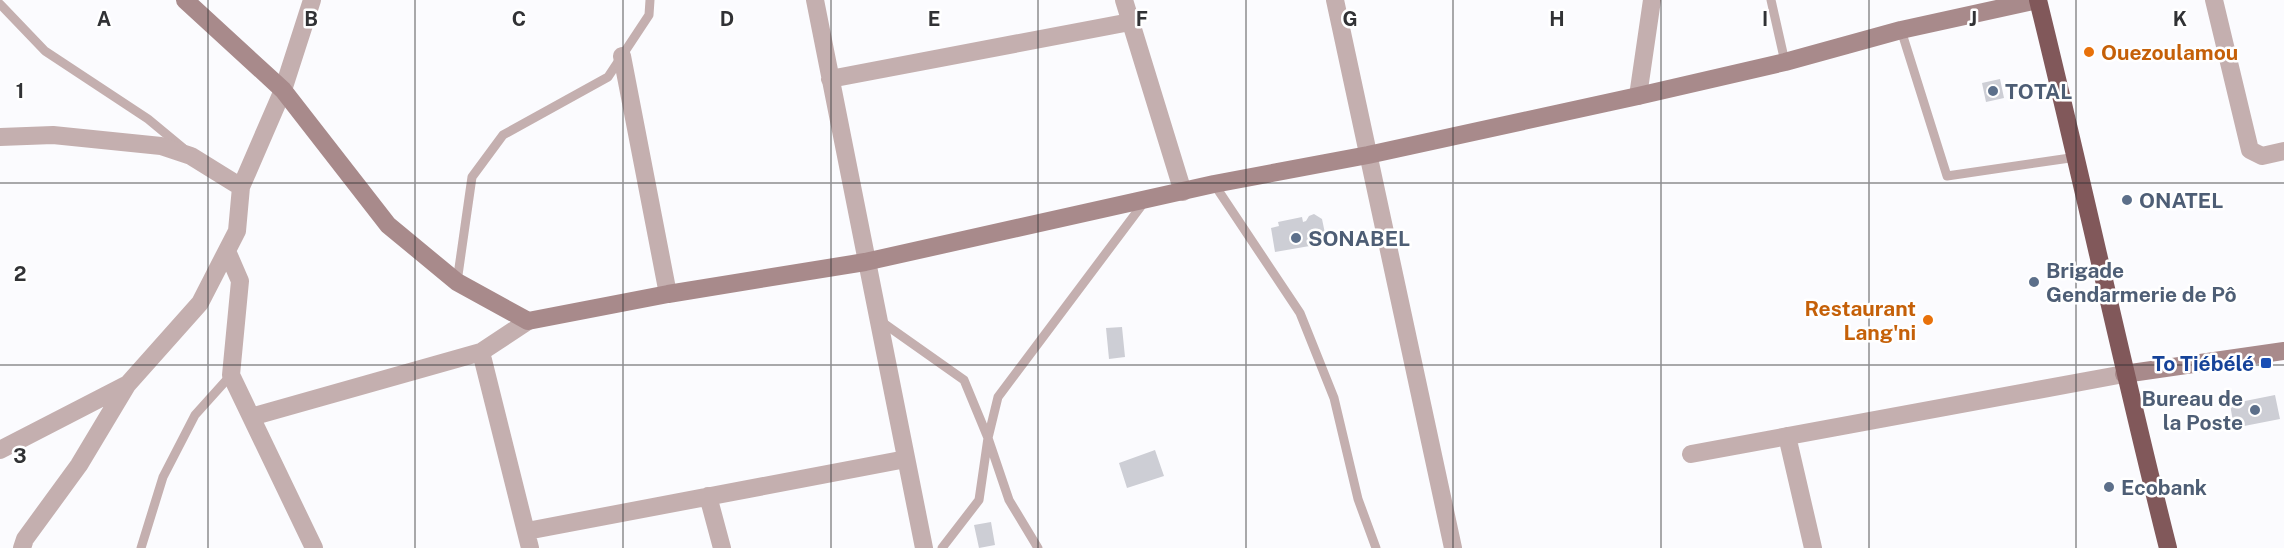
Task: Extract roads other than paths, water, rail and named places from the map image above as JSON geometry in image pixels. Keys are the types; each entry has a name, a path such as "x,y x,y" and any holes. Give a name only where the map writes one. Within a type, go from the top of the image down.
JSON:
{"highway":[{"path":"2039,0 2077,157 2124,374 2168,548"}],"street":[{"path":"185,0 283,90 388,225 458,282 528,321"},
{"path":"22,548 79,465 127,385 200,303 237,231 241,187 283,90 312,0"},
{"path":"815,0 924,548"},
{"path":"1125,0 1183,192"},
{"path":"1335,0 1453,548"},
{"path":"1638,96 1652,0"},
{"path":"251,417 481,352 528,321 668,294 866,262 1214,184 1368,155 1638,96 1785,62 1901,30 2039,0"},
{"path":"2214,0 2250,150 2262,156 2284,151"},
{"path":"830,79 1130,21"},
{"path":"621,56 668,294"},
{"path":"0,138 53,135 161,146 192,156 241,187"},
{"path":"227,251 240,280 231,375 314,548"},
{"path":"1691,454 2124,374 2284,351"},
{"path":"481,352 528,539 708,496 906,459"},
{"path":"0,450 127,385"},
{"path":"1787,436 1813,548"},
{"path":"708,496 722,548"}],"lane":[{"path":"458,282 472,177 503,135 608,77 649,15 650,0"},
{"path":"1772,0 1785,62"},
{"path":"0,4 45,51 148,119 192,156"},
{"path":"1901,30 1947,176 2077,157"},
{"path":"1214,184 1300,314 1334,398 1358,499 1376,548"},
{"path":"942,548 979,500 987,438 998,397 1145,201"},
{"path":"877,319 964,380 1009,500 1038,548"},
{"path":"141,548 163,477 195,415 231,375"}],"place":[{"name":"Ouezoulamou","path":"2089,52"},
{"name":"TOTAL","path":"1993,91"},
{"name":"ONATEL","path":"2127,200"},
{"name":"SONABEL","path":"1296,238"},
{"name":"Brigade Gendarmerie de Pô","path":"2034,282"},
{"name":"Restaurant Lang'ni","path":"1928,320"},
{"name":"To Tiébélé","path":"2266,363"},
{"name":"Bureau de la Poste","path":"2255,410"},
{"name":"Ecobank","path":"2109,487"}]}
